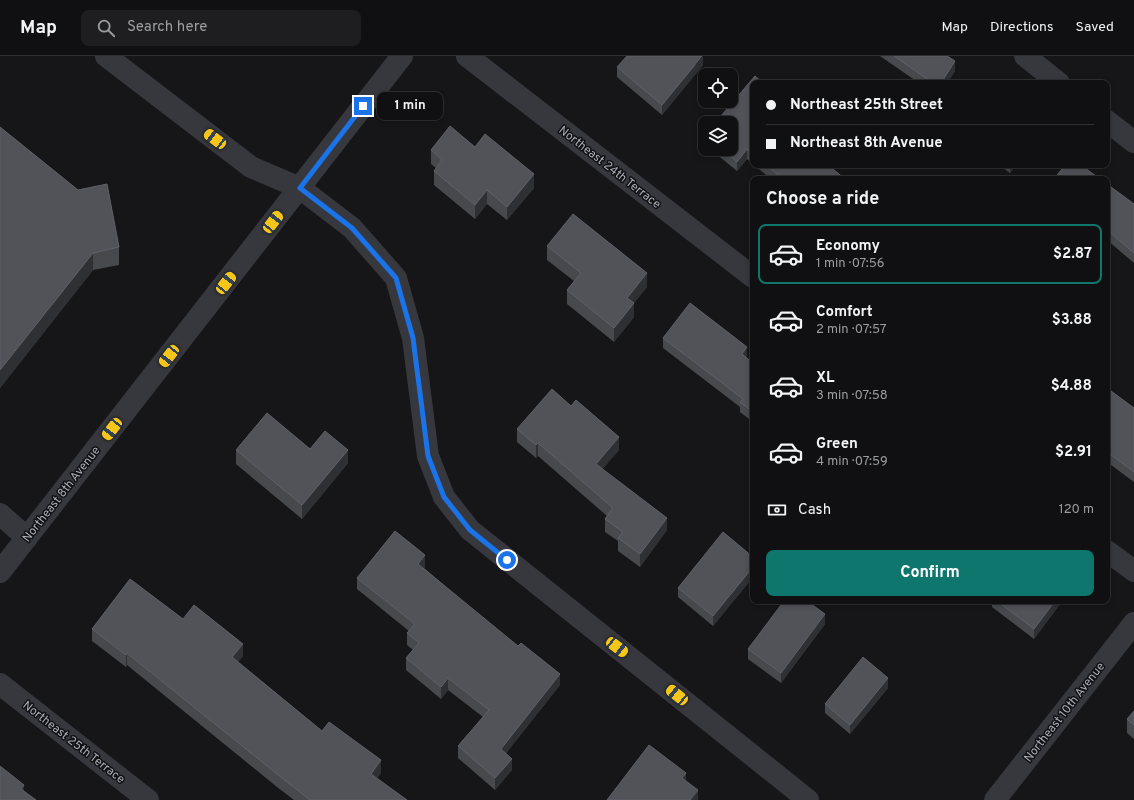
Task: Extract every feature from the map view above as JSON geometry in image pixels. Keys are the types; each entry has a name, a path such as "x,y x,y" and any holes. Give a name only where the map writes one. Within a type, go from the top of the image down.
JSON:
{"street":[{"path":"106,56 251,167 300,188 352,228 396,278 413,338 428,456 444,497 470,530 808,800"},
{"name":"Northeast 8th Avenue","path":"0,572 402,56"},
{"name":"Northeast 24th Terrace","path":"467,56 750,275"},
{"path":"1025,56 1055,80"},
{"path":"1110,123 1134,142"},
{"path":"0,514 27,538"},
{"path":"1110,553 1134,571"},
{"name":"Northeast 10th Avenue","path":"995,800 1134,623"},
{"name":"Northeast 25th Terrace","path":"0,684 148,800"}],"building":[{"path":"627,56 702,56 662,105 617,67"},
{"path":"894,56 947,56 955,61 943,80 929,80"},
{"path":"755,76 760,80 752,80"},
{"path":"750,82 750,152 747,149 737,162 730,156 738,156 738,116 721,116 728,108 738,108 738,96"},
{"path":"450,126 475,147 485,134 534,174 507,207 487,190 475,205 434,171 442,160 431,150"},
{"path":"0,127 78,190 107,184 119,247 93,253 0,370"},
{"path":"770,168 832,168 841,176 779,176"},
{"path":"1063,168 1085,168 1096,176 1056,176"},
{"path":"1110,186 1134,204 1134,253 1110,233"},
{"path":"573,214 647,273 627,298 634,303 614,328 567,290 581,273 547,246"},
{"path":"690,303 747,347 742,354 750,361 750,410 740,402 743,399 663,338"},
{"path":"552,389 571,406 576,400 619,437 596,464 667,518 640,554 618,538 623,532 605,519 613,508 538,443 536,445 517,429"},
{"path":"1110,390 1134,408 1134,472 1110,454"},
{"path":"267,413 310,449 325,431 348,450 302,505 236,450"},
{"path":"395,531 425,555 418,564 518,646 521,643 560,674 501,749 512,759 495,778 458,746 489,710 448,678 441,687 406,658 419,643 407,633 415,624 357,578"},
{"path":"723,532 750,554 750,571 713,616 678,588"},
{"path":"130,579 183,619 194,605 243,644 232,657 322,731 329,722 381,760 371,774 407,800 310,800 127,653 126,655 92,629"},
{"path":"782,604 811,604 825,614 781,673 748,649"},
{"path":"1001,604 1053,604 1034,629"},
{"path":"863,657 888,678 850,725 825,704"},
{"path":"1134,711 1134,725 1127,719"},
{"path":"649,745 686,773 682,778 698,790 690,800 607,800"},
{"path":"0,766 24,785 21,789 36,800 0,800"}],"route":[{"path":"363,106 300,188 352,228 396,278 413,338 428,456 444,497 470,530 507,560"}]}
